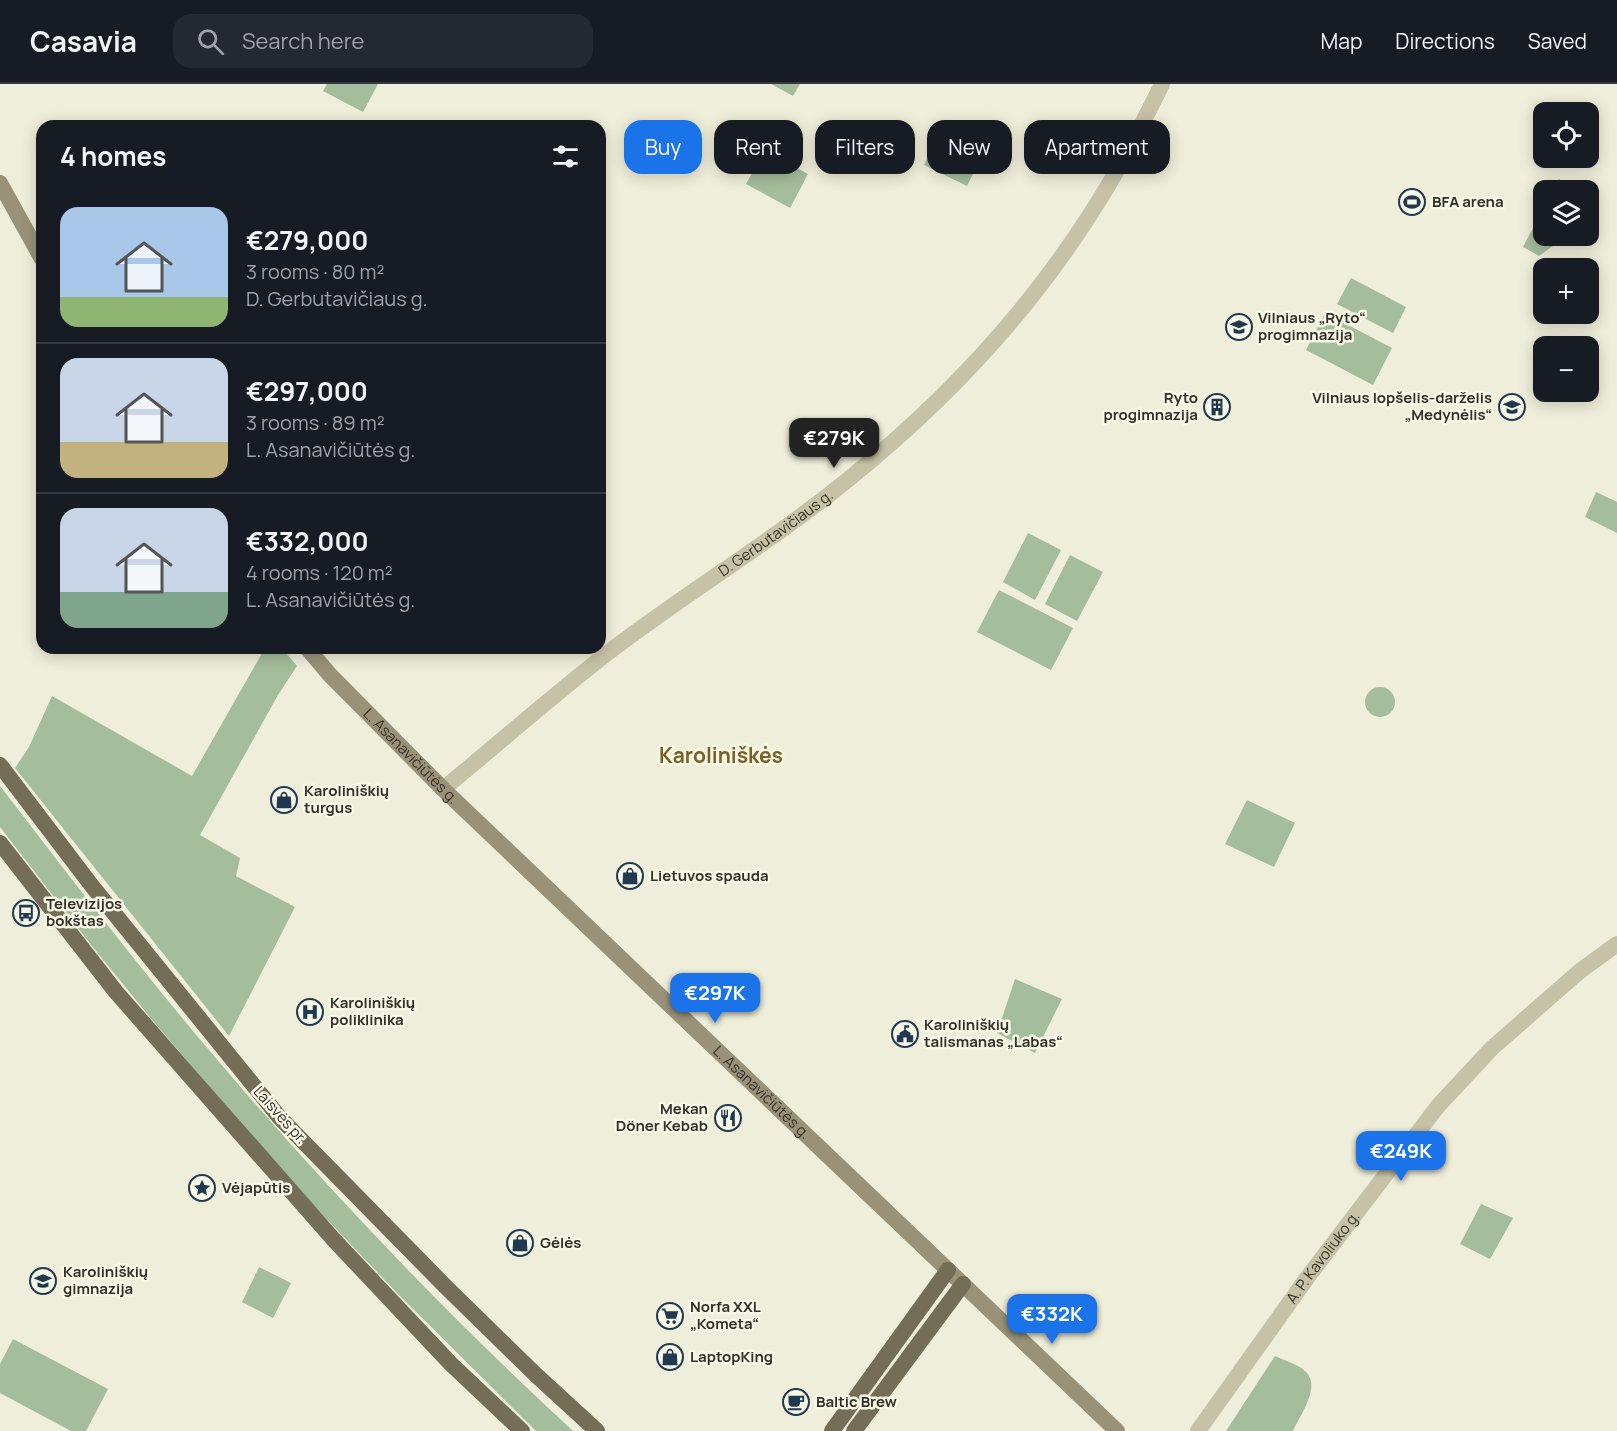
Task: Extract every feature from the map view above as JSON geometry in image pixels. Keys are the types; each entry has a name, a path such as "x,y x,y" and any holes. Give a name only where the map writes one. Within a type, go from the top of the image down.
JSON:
{"main road":[{"path":"0,183 36,248"},
{"name":"L. Asanavičiūtės g.","path":"312,654 443,789 1117,1431"},
{"name":"Laisvės pr.","path":"0,765 92,886 280,1118 446,1287 597,1431"},
{"path":"0,843 116,992 334,1240 451,1364 522,1431"},
{"path":"832,1431 948,1270"},
{"path":"854,1431 963,1284"}],"street":[{"name":"D. Gerbutavičiaus g.","path":"606,654 751,552 848,480 915,423 984,353 1064,254 1112,177 1162,84"},
{"name":"D. Gerbutavičiaus g.","path":"443,789 606,654"},
{"name":"A. P. Kavoliuko g.","path":"1198,1431 1307,1278 1438,1106 1492,1048 1580,971 1617,944"}],"green space":[{"path":"327,84 378,84 363,112 323,91"},
{"path":"771,84 800,84 793,96"},
{"path":"803,171 808,174 790,208 746,184 752,174 803,174"},
{"path":"942,174 973,174 967,186"},
{"path":"1533,228 1533,246 1553,246 1539,256 1523,247"},
{"path":"1351,278 1406,307 1393,333 1337,304"},
{"path":"1325,313 1392,348 1373,385 1306,350"},
{"path":"1596,492 1617,502 1617,533 1585,517"},
{"path":"1028,533 1061,550 1035,600 1003,582"},
{"path":"1070,555 1103,572 1077,621 1045,604"},
{"path":"999,590 1073,628 1051,670 977,632"},
{"path":"262,654 287,654 297,666 278,695 200,835 240,858 236,876 295,907 229,1036 15,768 29,747 52,696 192,776"},
{"path":"1380,687 1391,691 1395,702 1391,713 1380,717 1369,713 1365,702 1369,691"},
{"path":"0,786 151,980 291,1144 382,1243 476,1339 573,1431 536,1431 398,1294 297,1188 153,1021 0,827"},
{"path":"1247,800 1295,823 1274,867 1225,844"},
{"path":"1015,979 1062,999 1035,1053 997,1033"},
{"path":"1481,1204 1513,1218 1490,1259 1460,1244"},
{"path":"259,1267 291,1283 273,1318 242,1302"},
{"path":"13,1339 108,1389 86,1431 71,1431 0,1393 0,1364"},
{"path":"1275,1356 1299,1366 1310,1377 1311,1392 1293,1431 1226,1431"}],"place":[{"name":"BFA arena","path":"1412,202"},
{"name":"Vilniaus „Ryto“ progimnazija","path":"1239,327"},
{"name":"Ryto progimnazija","path":"1217,407"},
{"name":"Vilniaus lopšelis-darželis „Medynėlis“","path":"1512,407"},
{"name":"Karoliniškių turgus","path":"284,800"},
{"name":"Lietuvos spauda","path":"630,876"},
{"name":"Televizijos bokštas","path":"26,913"},
{"name":"Karoliniškių poliklinika","path":"310,1012"},
{"name":"Karoliniškių talismanas „Labas“","path":"905,1034"},
{"name":"Mekan Döner Kebab","path":"728,1118"},
{"name":"Vėjapūtis","path":"202,1188"},
{"name":"Gėlės","path":"520,1243"},
{"name":"Karoliniškių gimnazija","path":"43,1281"},
{"name":"Norfa XXL „Kometa“","path":"670,1316"},
{"name":"LaptopKing","path":"670,1357"},
{"name":"Baltic Brew","path":"796,1402"}],"district":[{"name":"Karoliniškės","path":"721,756"}]}
